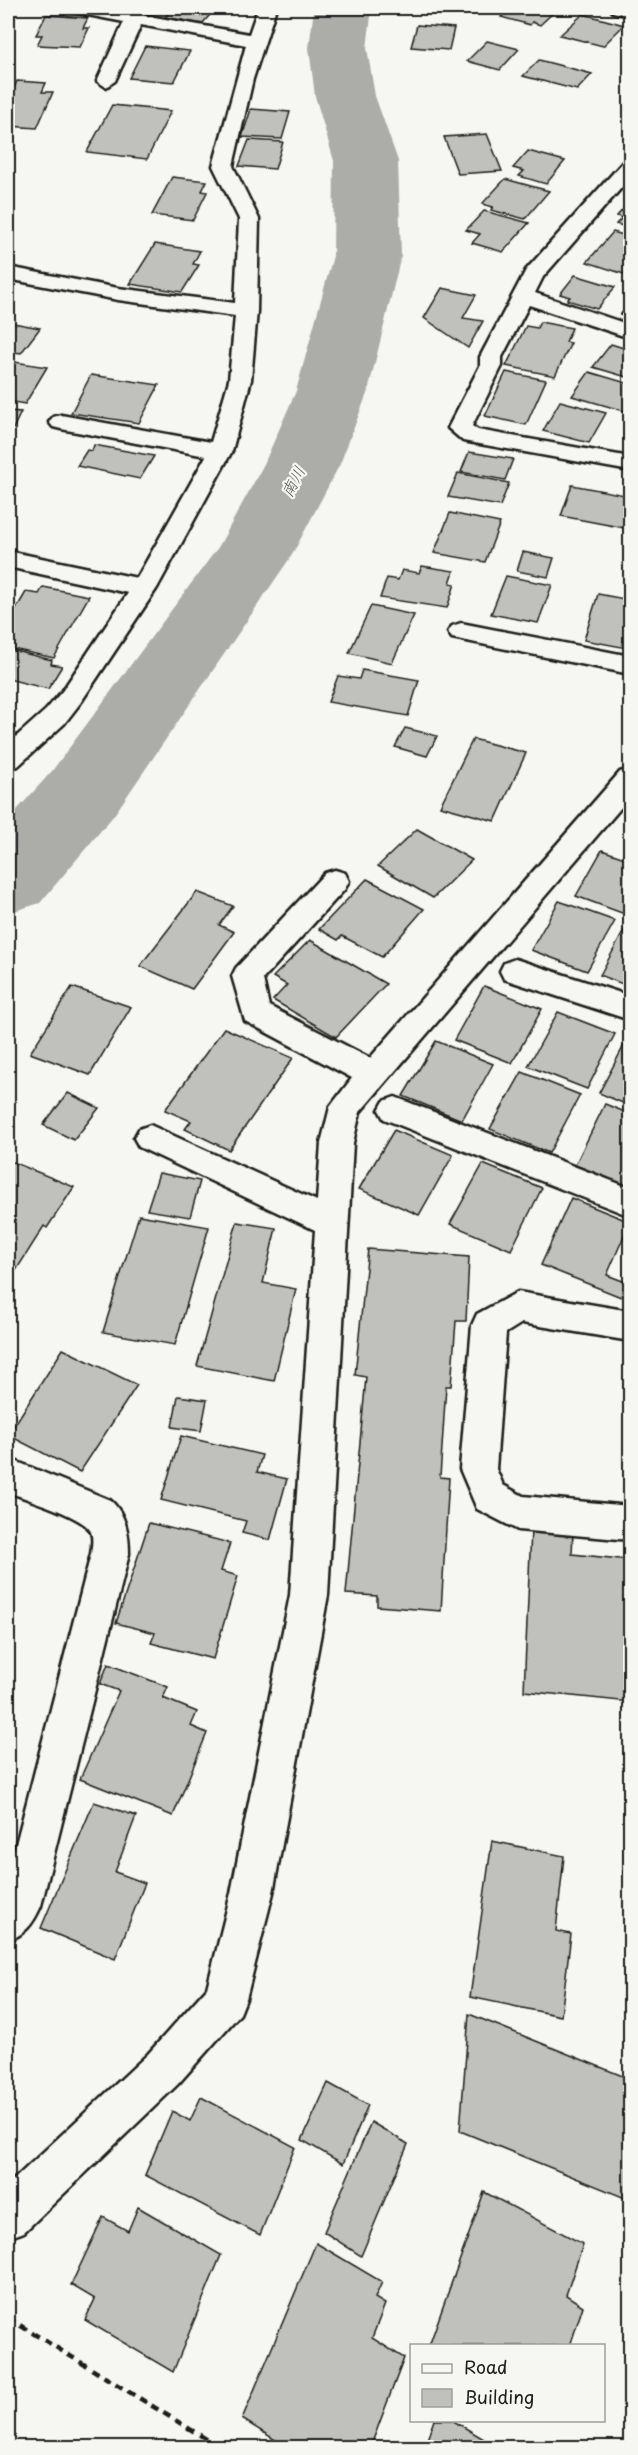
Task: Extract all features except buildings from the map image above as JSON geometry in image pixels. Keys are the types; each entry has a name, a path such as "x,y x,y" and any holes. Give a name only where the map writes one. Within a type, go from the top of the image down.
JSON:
{"street":[{"path":"78,8 108,10 135,18 255,41"},
{"path":"8,759 60,710 144,588 220,452 240,380 246,311 249,219 223,166 255,41 267,8"},
{"path":"619,8 630,11"},
{"path":"106,81 135,18"},
{"path":"630,166 534,275 461,424 463,432 630,464"},
{"path":"8,273 118,294 246,311"},
{"path":"522,296 630,333"},
{"path":"61,422 220,452"},
{"path":"8,559 144,588"},
{"path":"461,632 630,665"},
{"path":"8,2216 163,2069 225,1999 252,1893 309,1595 337,1143 346,1107 630,779"},
{"path":"335,881 247,976 256,1013 374,1075"},
{"path":"515,971 630,1008"},
{"path":"395,1110 630,1202"},
{"path":"150,1138 332,1223"},
{"path":"630,1326 518,1307 489,1325 478,1469 490,1497 518,1513 630,1523"},
{"path":"8,1474 90,1508 101,1515 111,1528 111,1537 110,1554 20,1906 8,1920"}],"path":[{"path":"8,2318 221,2448"}],"waterway":[{"name":"南川","path":"8,879 83,793 253,555 302,464 332,391 367,256 366,161 345,96 338,48 343,8"}]}
